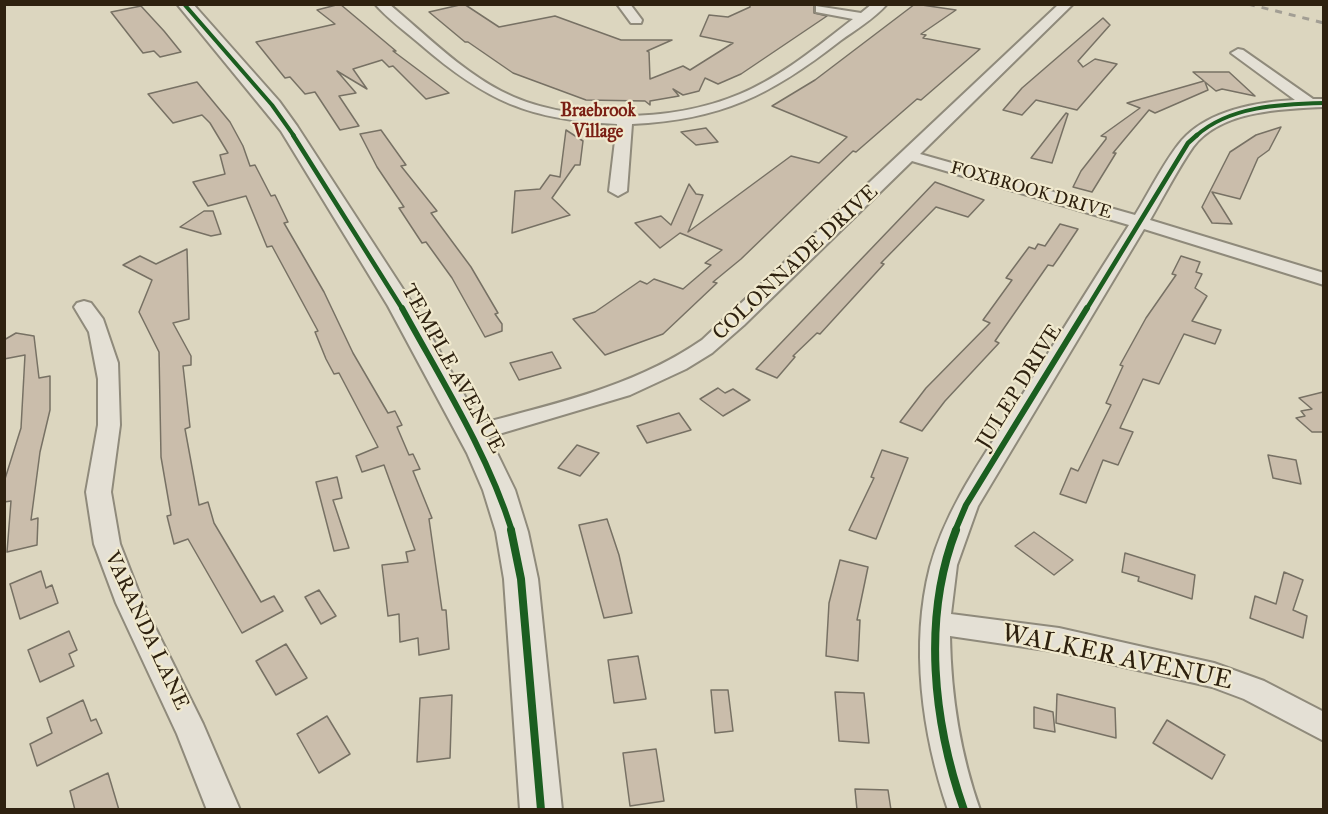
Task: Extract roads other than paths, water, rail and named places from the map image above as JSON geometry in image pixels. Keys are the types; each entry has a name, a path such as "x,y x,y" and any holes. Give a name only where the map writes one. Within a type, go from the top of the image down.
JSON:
{"street":[{"name":"TEMPLE AVENUE","path":"184,4 272,105 290,130 401,306 472,434 499,490 512,532 521,579 540,810"},
{"path":"381,4 476,80 512,101 563,114 625,119 697,111 746,97 777,78 882,4"},
{"path":"623,4 636,21"},
{"name":"COLONNADE DRIVE","path":"472,434 613,392 649,378 706,347 737,321 1067,4"},
{"path":"820,9 864,17"},
{"path":"1238,53 1316,103"},
{"name":"JULEP DRIVE","path":"964,810 955,789 942,723 937,664 937,623 942,574 951,541 966,505 1067,344 1139,222 1196,134 1244,113 1316,103"},
{"path":"618,191 625,119"},
{"name":"FOXBROOK DRIVE","path":"910,156 1139,222 1323,279"},
{"name":"VARANDA LANE","path":"84,307 96,324 108,385 109,426 99,487 106,542 119,582 205,757 224,810"},
{"name":"WALKER AVENUE","path":"937,623 1059,640 1214,675 1254,690 1323,728"}],"railway":[{"path":"1248,4 1324,23"}],"district":[{"name":"Braebrook Village","path":"598,122"}]}
